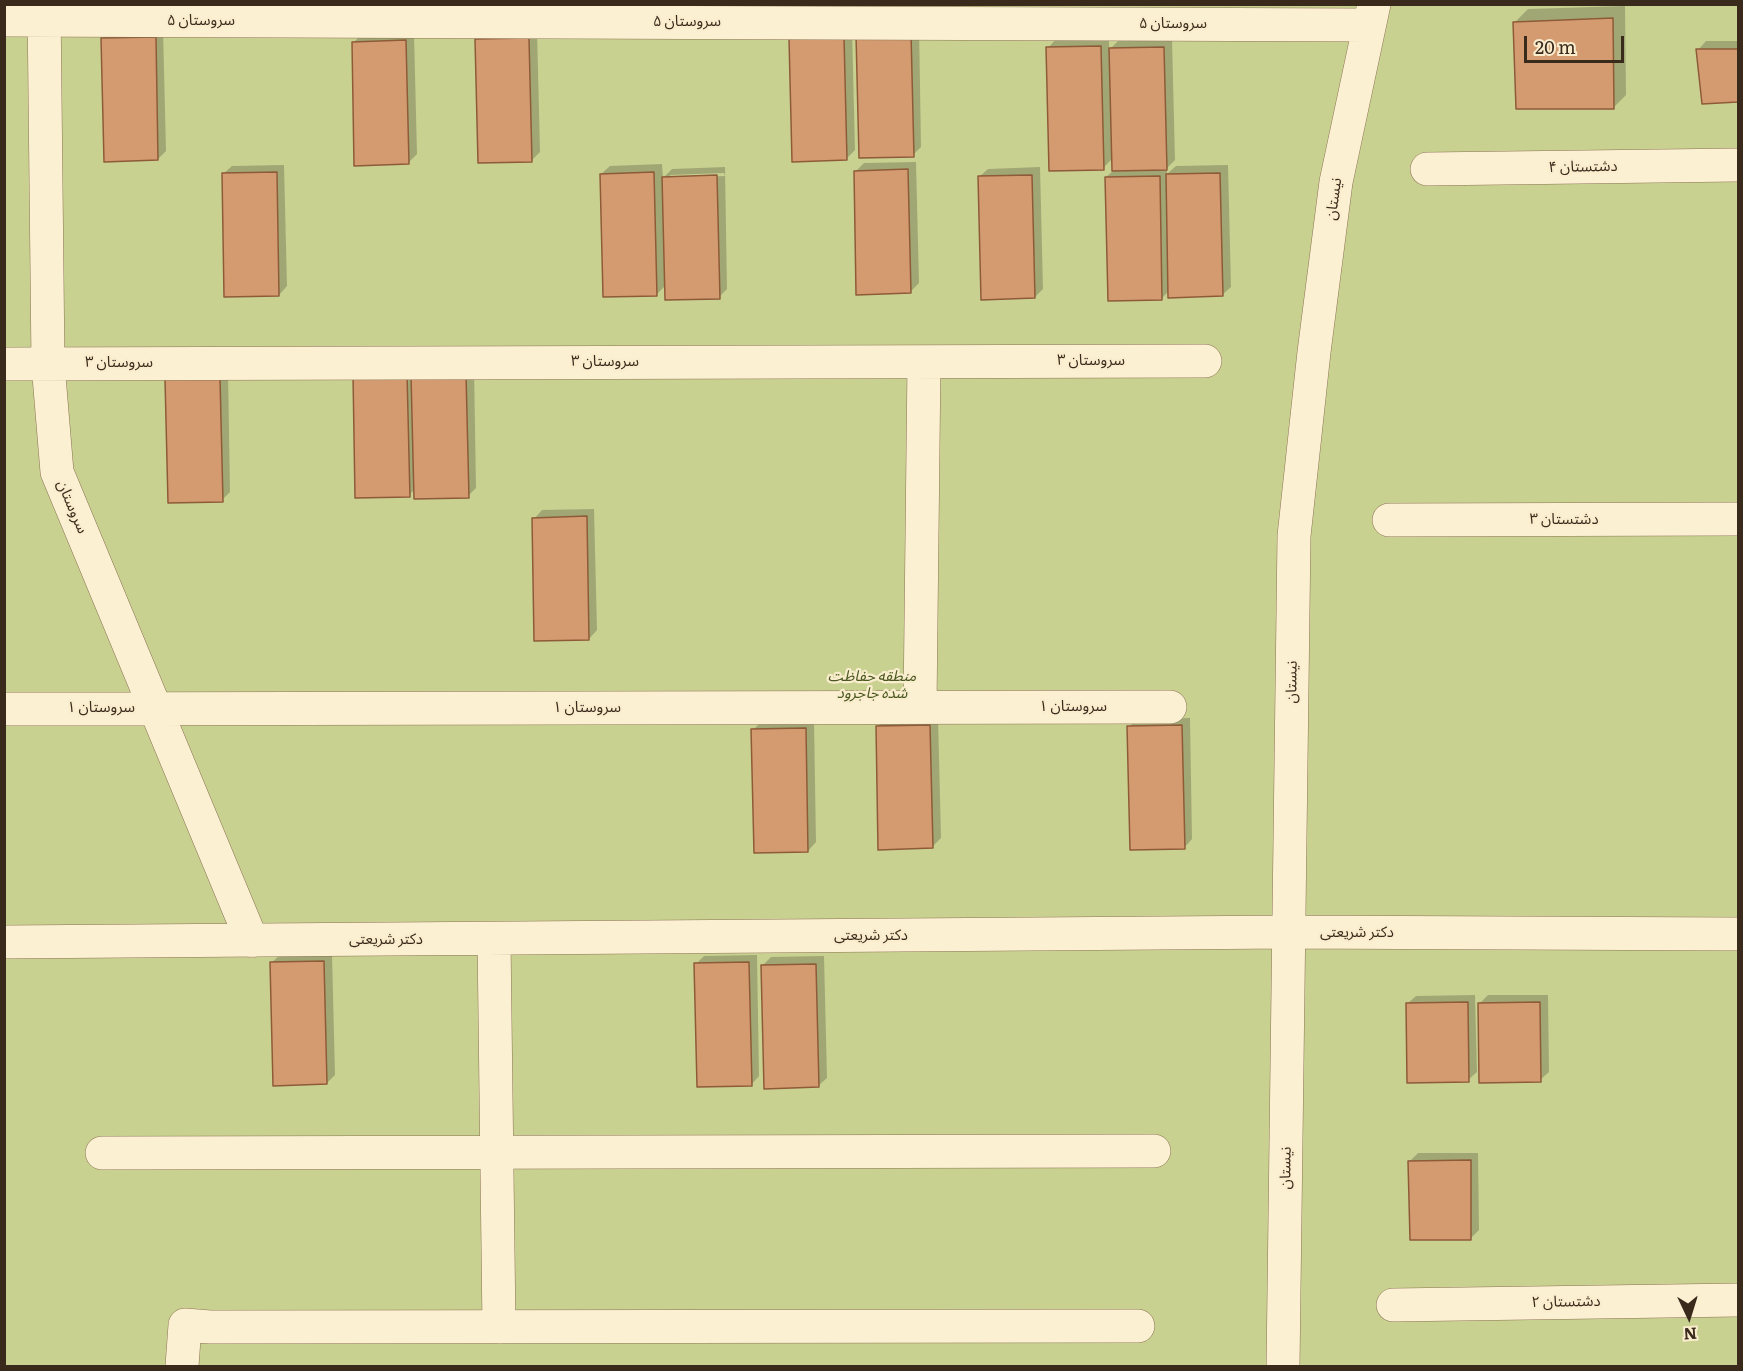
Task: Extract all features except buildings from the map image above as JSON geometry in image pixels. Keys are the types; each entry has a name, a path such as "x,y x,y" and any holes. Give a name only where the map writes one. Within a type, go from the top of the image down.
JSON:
{"street":[{"name":"سروستان ۵","path":"4,20 44,12 1371,15"},
{"name":"سروستان","path":"44,12 48,364 57,472 252,941"},
{"name":"نیستان","path":"1283,1366 1294,536 1314,352 1336,183 1371,15"},
{"name":"دشتستان ۴","path":"1427,169 1738,165"},
{"name":"سروستان ۳","path":"4,364 1205,361"},
{"path":"920,707 924,362"},
{"name":"دشتستان ۳","path":"1389,520 1738,519"},
{"name":"سروستان ۱","path":"4,709 1170,707"},
{"name":"دکتر شریعتی","path":"4,942 1289,932 1738,934"},
{"path":"494,939 499,1326"},
{"path":"102,1153 1154,1151"},
{"name":"دشتستان ۲","path":"1393,1305 1738,1300"},
{"path":"182,1366 185,1325 210,1327 1138,1326"}],"green space":[{"name":"منطقه حفاظت شده جاجرود","path":"5,5 1738,5 1738,1366 5,1366"}]}
